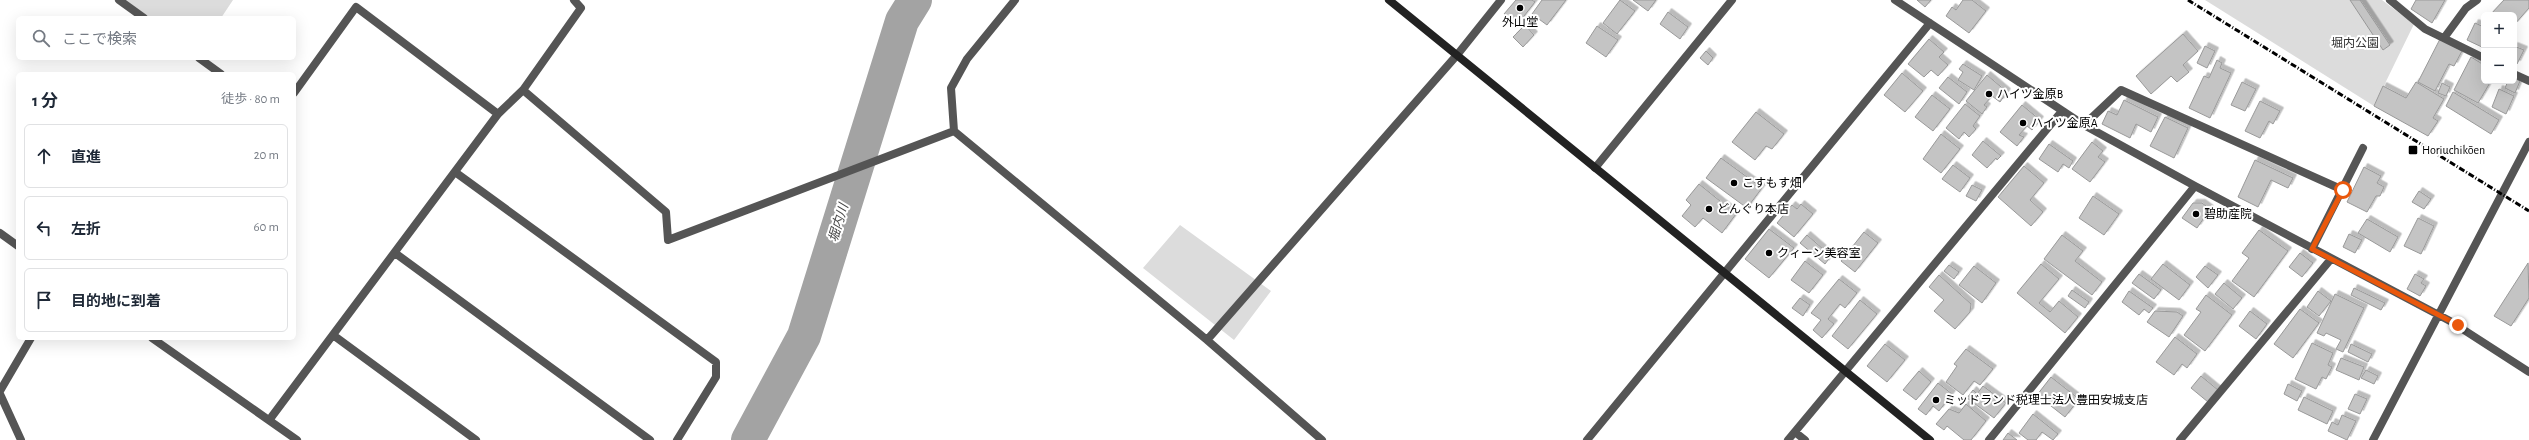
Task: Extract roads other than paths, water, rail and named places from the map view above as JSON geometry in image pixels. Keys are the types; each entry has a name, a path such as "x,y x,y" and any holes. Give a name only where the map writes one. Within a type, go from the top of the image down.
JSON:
{"street":[{"path":"119,0 141,16"},
{"path":"270,419 498,114 523,90 581,8 574,0"},
{"path":"1015,0 967,59 951,88 954,131 1207,340 1322,440"},
{"path":"1389,0 1844,373 1930,440"},
{"path":"1207,340 1457,55 1501,0"},
{"path":"1595,168 1732,0"},
{"path":"1895,0 2084,125 2312,249 2458,325 2529,372"},
{"path":"2390,0 2426,29 2481,56"},
{"path":"2444,38 2466,8 2477,0"},
{"path":"296,90 356,7 498,114"},
{"path":"1587,440 1930,23"},
{"path":"202,60 218,72"},
{"path":"2517,75 2529,81"},
{"path":"523,90 666,212 668,240 954,131"},
{"path":"2084,125 2121,90 2343,190"},
{"path":"1788,440 2062,111"},
{"path":"2373,440 2529,142"},
{"path":"2312,249 2363,148"},
{"path":"455,172 716,362 716,377 677,440"},
{"path":"1989,440 2195,186"},
{"path":"0,233 16,245"},
{"path":"395,253 650,440"},
{"path":"2180,440 2331,259"},
{"path":"334,335 476,440"},
{"path":"0,391 30,340"},
{"path":"155,340 270,419 297,440"},
{"path":"0,394 21,440"},
{"path":"282,429 285,440"},
{"path":"1795,432 1804,440"}],"waterway":[{"name":"堀内川","path":"748,440 804,336 902,21 915,0"}],"railway":[{"path":"2188,0 2529,211"}],"place":[{"name":"外山堂","path":"1520,8"},
{"name":"ハイツ金原B","path":"1989,94"},
{"name":"ハイツ金原A","path":"2023,123"},
{"name":"Horiuchikōen","path":"2413,150"},
{"name":"こすもす畑","path":"1734,183"},
{"name":"どんぐり本店","path":"1709,209"},
{"name":"碧助産院","path":"2196,214"},
{"name":"クィーン美容室","path":"1769,253"},
{"name":"ミッドランド税理士法人豊田安城支店","path":"1936,400"}],"park label":[{"name":"堀内公園","path":"2355,43"}]}
